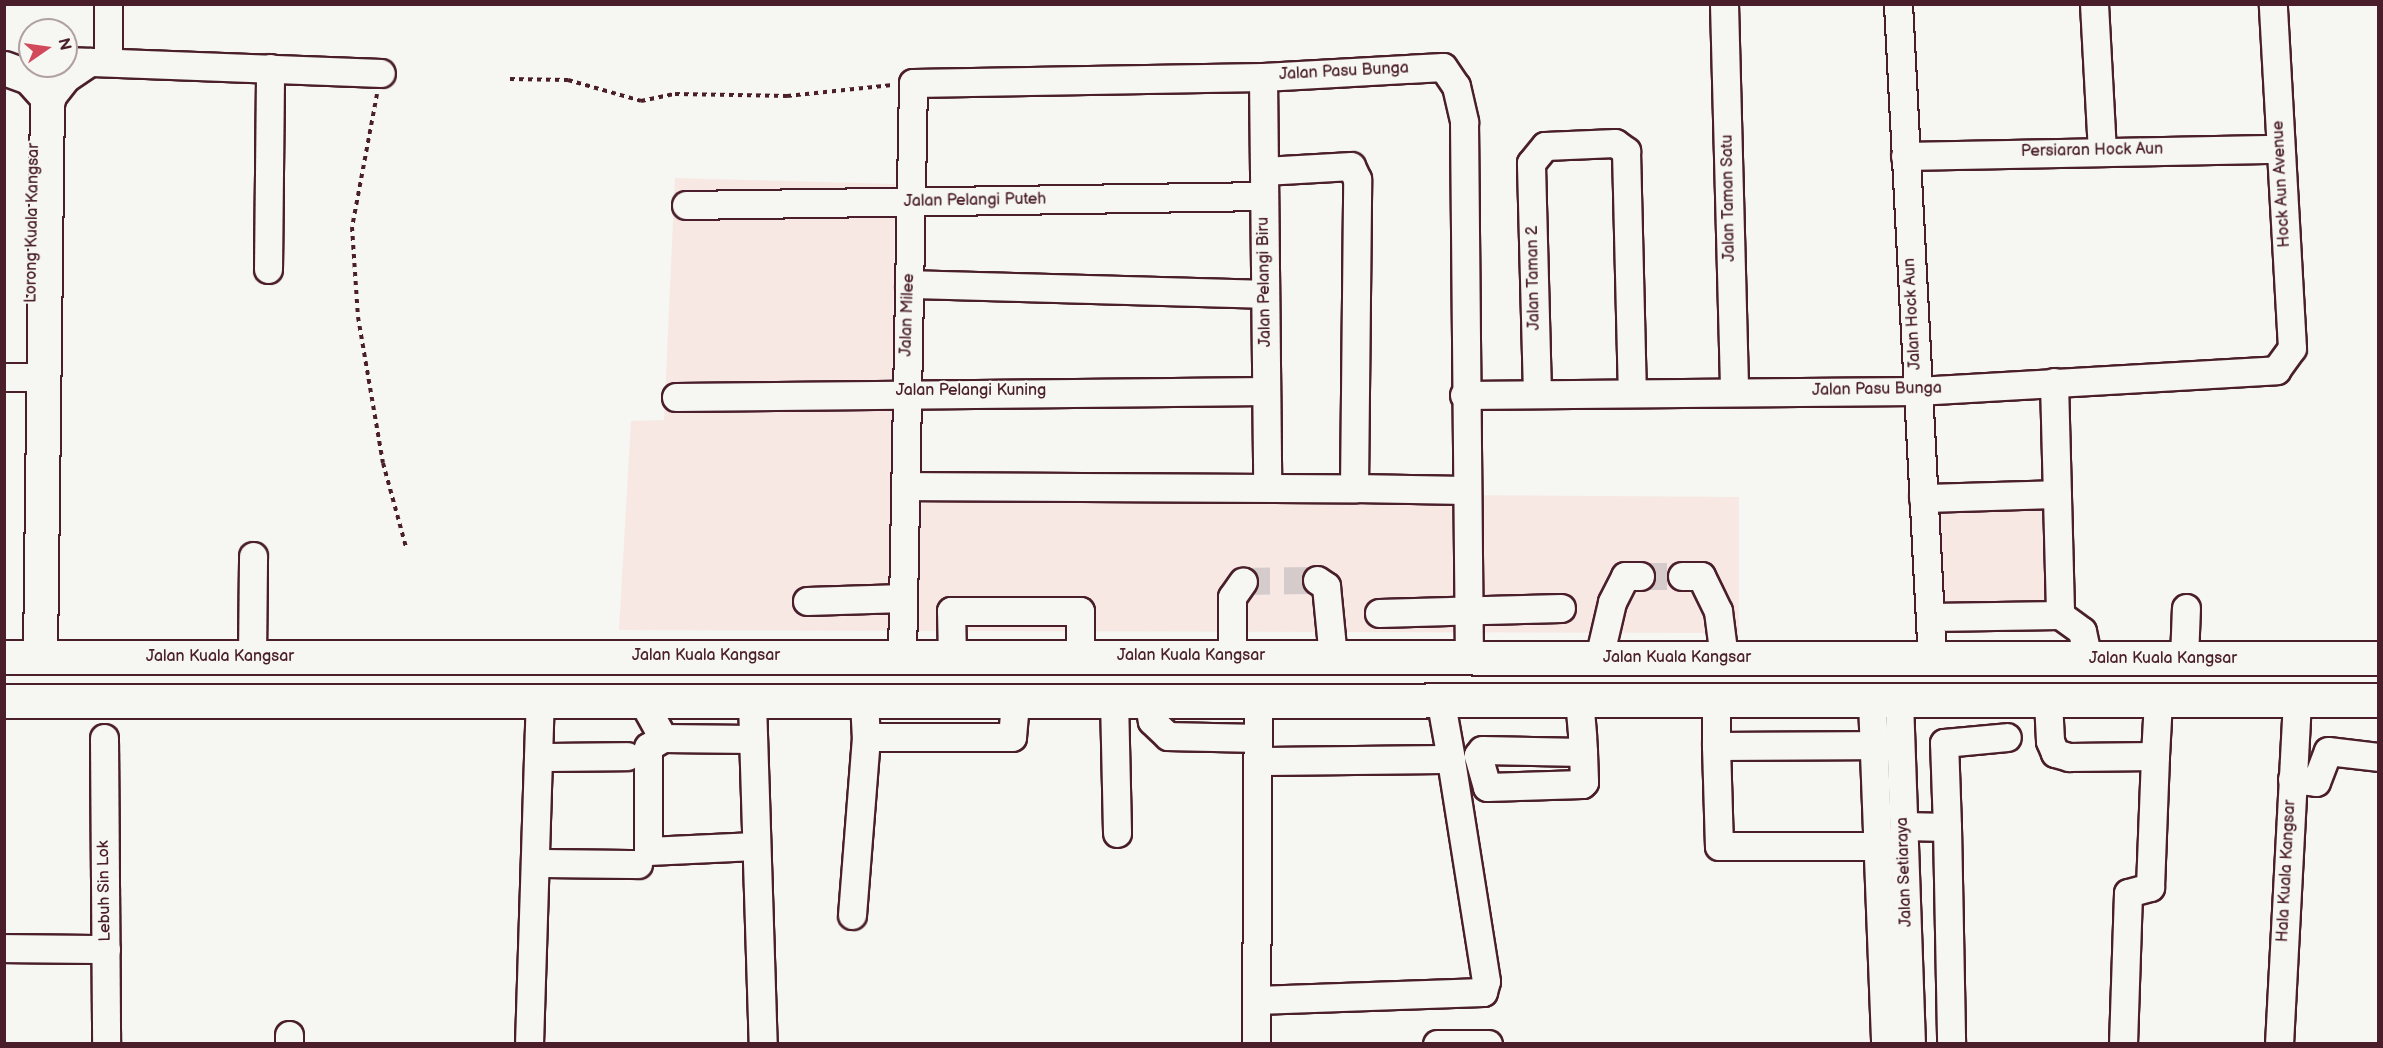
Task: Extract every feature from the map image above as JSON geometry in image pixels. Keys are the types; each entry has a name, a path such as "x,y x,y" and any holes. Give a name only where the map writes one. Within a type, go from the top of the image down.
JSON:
{"main road":[{"name":"Lorong Kuala Kangsar","path":"4,67 39,85 47,97 41,377 40,657"},
{"name":"Lorong Kuala Kangsar","path":"4,81 24,92 33,114 31,357 41,377"},
{"name":"Jalan Kuala Kangsar","path":"4,657 1232,656 1932,660 2379,658"},
{"path":"4,685 40,657 48,672 63,683 164,688 198,700"},
{"path":"4,701 752,702 1258,698 1886,701 2379,700"}],"street":[{"path":"47,115 52,96 66,78 88,62 108,4"},
{"name":"Jalan Taman Satu","path":"1724,4 1734,392"},
{"name":"Jalan Hock Aun","path":"1898,4 1932,660"},
{"path":"2094,4 2102,150"},
{"name":"Hock Aun Avenue","path":"2273,4 2279,148 2292,348 2287,362"},
{"path":"88,62 381,73"},
{"name":"Jalan Pasu Bunga","path":"913,82 1263,77 1443,67 1456,86 1464,122 1464,395 1469,658"},
{"path":"268,268 270,68"},
{"name":"Jalan Pelangi Biru","path":"1263,77 1267,487"},
{"name":"Jalan Milee","path":"902,656 913,82"},
{"name":"Jalan Taman 2","path":"1537,394 1531,163 1545,146 1615,142 1626,151 1632,393"},
{"name":"Persiaran Hock Aun","path":"1905,156 2279,148"},
{"name":"Jalan Pelangi Puteh","path":"686,205 911,202 1264,184 1352,166 1357,179 1354,488"},
{"path":"909,284 1265,294"},
{"name":"Jalan Pasu Bunga","path":"1464,395 1917,391 2276,370 2287,362"},
{"path":"4,377 41,377"},
{"path":"2054,382 2060,615"},
{"name":"Jalan Pelangi Kuning","path":"676,397 906,391 1266,391"},
{"path":"905,486 1466,490"},
{"path":"1923,498 2057,494"},
{"path":"252,657 253,556"},
{"path":"1599,658 1612,602 1625,576 1640,576"},
{"path":"1682,576 1701,576 1718,611 1724,658"},
{"path":"1317,580 1326,586 1333,657"},
{"path":"1232,656 1232,597 1243,581"},
{"path":"807,601 903,598"},
{"path":"1379,613 1561,608"},
{"path":"2184,659 2186,608"},
{"path":"952,657 951,611 1080,611 1080,656"},
{"path":"1930,617 2060,615 2082,631 2088,660"},
{"path":"1256,1044 1258,698"},
{"path":"1256,1000 1483,992 1486,981 1440,698"},
{"path":"1114,699 1117,833"},
{"path":"1148,699 1152,721 1168,736 1257,750 1450,759"},
{"path":"1572,699 1575,752"},
{"name":"Hala Kuala Kangsar","path":"2279,1044 2296,699"},
{"path":"866,737 1012,737 1015,700"},
{"path":"1716,700 1719,846 1895,839 1947,827"},
{"path":"2123,1044 2128,893 2150,887 2158,700"},
{"path":"852,915 866,737 864,701"},
{"name":"Jalan Setiaraya","path":"1886,701 1887,745 1911,1044"},
{"path":"2048,701 2055,753 2155,756"},
{"path":"529,1044 540,702"},
{"path":"643,702 663,738"},
{"path":"752,702 763,1044"},
{"path":"1951,1044 1944,743 2007,737"},
{"name":"Lebuh Sin Lok","path":"104,738 106,1044"},
{"path":"753,739 663,738 648,747 648,851 755,846"},
{"path":"1716,746 1887,745"},
{"path":"2292,779 2316,782 2328,751 2379,756"},
{"path":"538,757 627,756"},
{"path":"1885,1044 1895,839"},
{"path":"535,863 638,864"},
{"path":"4,948 106,949"},
{"path":"1437,1044 1488,1044"}],"path":[{"path":"381,73 352,227 358,317 383,463 406,548"},
{"path":"510,79 568,80 641,101 687,94 819,94 913,82"}],"shaded area":[{"path":"675,178 895,184 891,491 1739,497 1739,633 619,630 631,421 664,420"},
{"path":"1922,493 2062,493 2062,617 1922,617"}],"tunnel":[{"path":"1640,576 1682,576"},
{"path":"1243,581 1317,580"}]}
